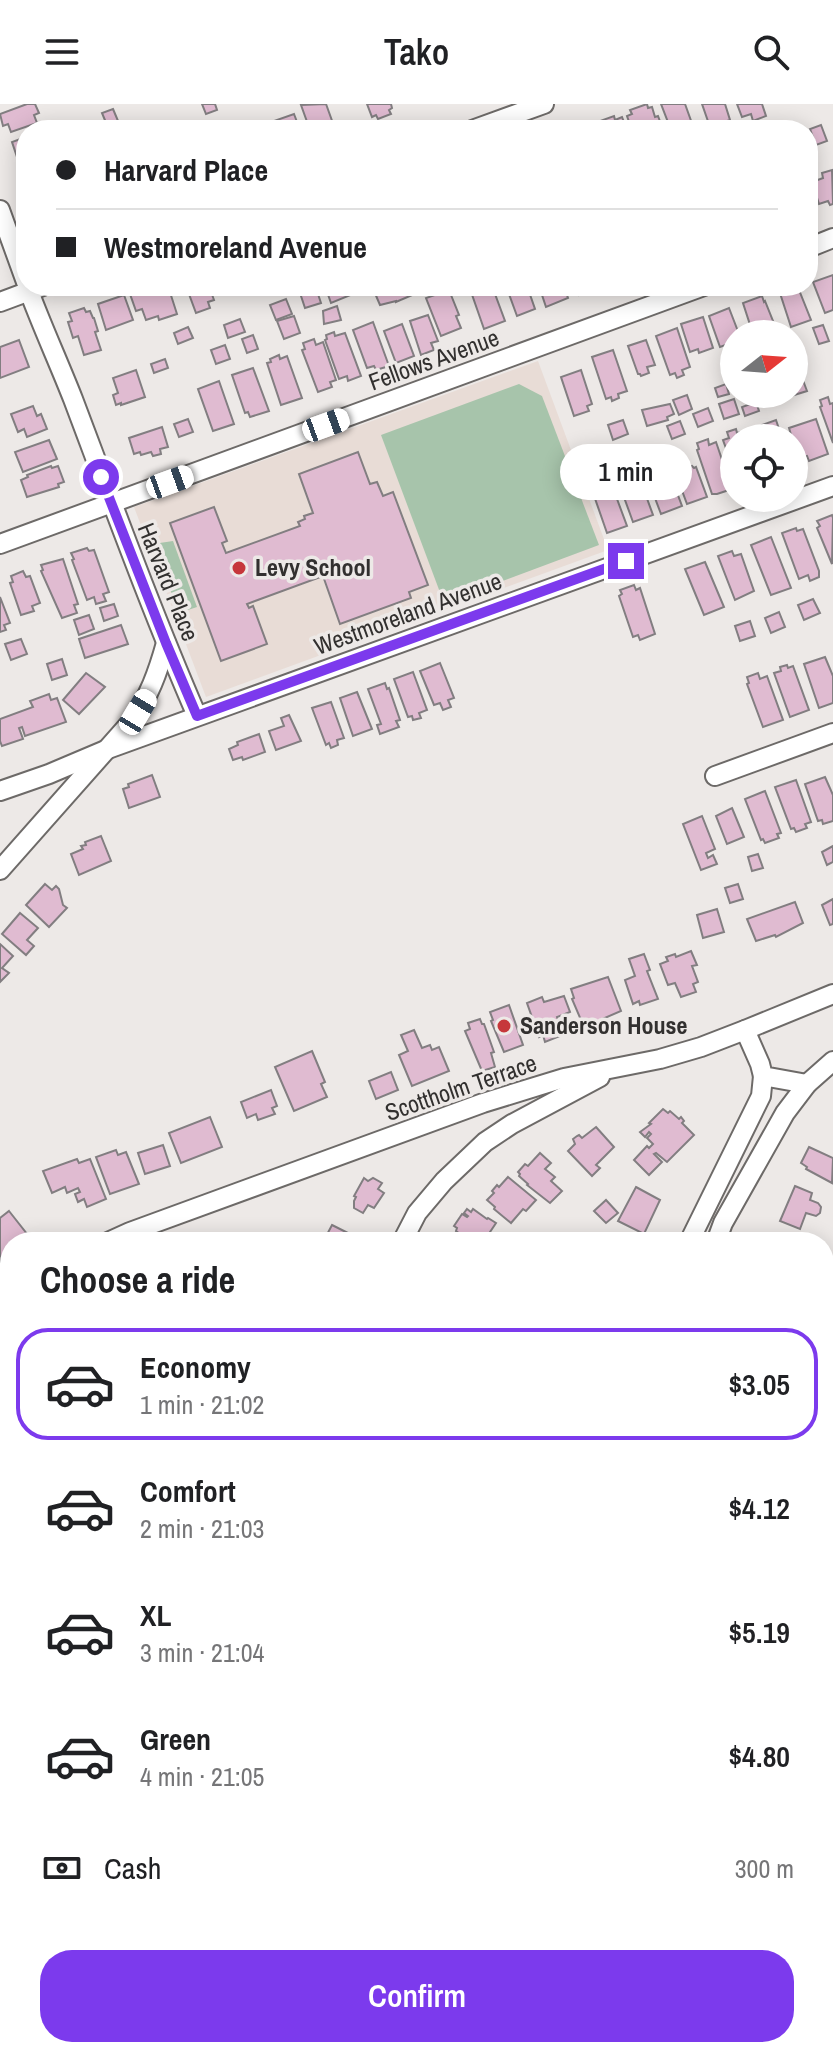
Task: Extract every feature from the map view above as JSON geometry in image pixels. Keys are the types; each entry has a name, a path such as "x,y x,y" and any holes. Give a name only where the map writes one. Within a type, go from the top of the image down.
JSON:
{"street":[{"path":"500,120 544,104"},
{"name":"Harvard Place","path":"0,210 16,248"},
{"name":"Harvard Place","path":"36,296 111,504 197,716"},
{"name":"Fellows Avenue","path":"0,544 677,296"},
{"name":"Westmoreland Avenue","path":"0,791 197,716 833,486"},
{"path":"0,870 131,722 148,695 166,643"},
{"path":"715,776 833,733"},
{"name":"Scottholm Terrace","path":"130,1232 483,1103 564,1078 660,1059 701,1047 833,994"},
{"path":"694,1232 761,1096 763,1076 745,1030"},
{"path":"720,1232 785,1113 807,1084 833,1061"},
{"path":"407,1232 417,1213 444,1181 485,1142 512,1124 620,1066"},
{"path":"763,1076 807,1084"}],"shaded area":[{"path":"538,361 608,550 206,697 134,507"}],"green space":[{"path":"519,384 542,396 599,545 444,603 381,435"},
{"path":"173,541 197,607 179,613 153,544"}],"building":[{"path":"27,104 35,104 39,113 34,115 36,120 16,120 16,130 11,132 8,124 3,126 0,114"},
{"path":"202,104 215,104 217,110 206,114"},
{"path":"326,104 332,120 306,120 301,105"},
{"path":"367,104 391,104 391,114 378,119 376,115 372,117"},
{"path":"647,104 659,120 628,120 627,116 632,114 630,110"},
{"path":"661,104 685,104 691,120 667,120"},
{"path":"702,104 725,104 730,120 708,120"},
{"path":"737,104 762,104 766,116 756,120 751,114 742,117"},
{"path":"113,109 118,120 105,120 102,113"},
{"path":"294,114 296,120 277,120"},
{"path":"821,125 827,141 818,144 818,126"},
{"path":"832,170 833,204 830,205 828,201 819,204 818,201 818,180 823,178 822,173"},
{"path":"833,275 833,310 825,313 818,295 818,280"},
{"path":"124,296 133,320 106,330 98,304"},
{"path":"131,296 171,296 177,314 159,320 158,316 146,320 142,309 136,311"},
{"path":"190,296 213,296 214,300 208,302 210,308 196,313"},
{"path":"301,296 319,296 321,303 305,308"},
{"path":"329,296 348,296 331,303"},
{"path":"376,296 410,296 396,302 380,305"},
{"path":"451,296 461,328 441,336 426,298"},
{"path":"472,296 496,296 505,321 484,329"},
{"path":"510,296 530,296 535,309 517,316"},
{"path":"542,296 567,296 568,298 546,307"},
{"path":"762,296 773,320 748,320 743,303"},
{"path":"781,296 801,296 811,320 789,320"},
{"path":"286,299 292,314 276,320 270,305"},
{"path":"337,306 341,320 324,324 323,311"},
{"path":"84,308 94,318 101,350 84,355 78,336 73,338 68,322 72,321 69,313"},
{"path":"729,308 734,320 720,320 720,347 709,316"},
{"path":"428,315 438,341 431,343 434,350 421,355 410,321"},
{"path":"294,316 300,333 284,339 277,321"},
{"path":"703,317 713,348 699,353 698,349 690,352 681,324"},
{"path":"240,319 245,332 228,338 224,325"},
{"path":"373,322 389,366 376,370 374,366 367,368 353,330"},
{"path":"402,324 414,356 396,363 384,331"},
{"path":"823,325 829,341 819,344 813,328"},
{"path":"188,327 193,338 178,344 174,333"},
{"path":"677,328 690,367 682,370 684,375 677,378 675,373 670,375 656,336"},
{"path":"334,332 335,336 345,333 361,376 348,381 347,376 339,379 325,340 326,335"},
{"path":"253,335 258,349 247,353 242,339"},
{"path":"314,339 316,345 323,342 336,380 330,382 332,387 318,392 302,350 305,349 303,343"},
{"path":"19,340 29,367 0,378 0,347"},
{"path":"646,340 655,365 647,367 649,373 641,376 628,346"},
{"path":"225,345 230,359 216,364 211,350"},
{"path":"613,350 627,391 618,394 619,398 612,401 611,397 606,399 592,357"},
{"path":"279,355 280,359 287,356 302,398 281,405 267,363"},
{"path":"165,359 168,368 154,373 151,364"},
{"path":"253,368 269,411 250,417 248,412 245,413 232,375"},
{"path":"136,370 145,397 116,405 113,395 118,393 113,378"},
{"path":"581,370 592,404 587,406 589,411 574,416 561,377"},
{"path":"219,381 234,424 213,431 198,389"},
{"path":"687,395 692,409 679,415 673,400"},
{"path":"828,397 830,404 833,403 833,443 820,407 820,400"},
{"path":"670,404 674,414 667,417 668,420 647,426 642,410"},
{"path":"33,406 37,416 41,414 47,429 27,437 24,429 18,432 11,414"},
{"path":"708,408 713,421 698,427 693,414"},
{"path":"720,408 737,408 739,414 724,419"},
{"path":"742,408 758,408 759,411 745,416"},
{"path":"188,419 193,432 179,437 174,424"},
{"path":"816,419 828,454 809,461 808,424 801,424"},
{"path":"623,420 628,434 613,440 608,425"},
{"path":"680,421 685,434 672,439 667,426"},
{"path":"162,427 168,447 160,449 161,454 134,454 129,438"},
{"path":"708,439 709,445 716,442 720,454 720,493 712,494 697,443"},
{"path":"49,440 57,459 23,472 15,452"},
{"path":"358,452 370,484 377,482 383,496 393,492 428,585 409,592 411,598 340,624 323,576 247,604 249,608 253,606 267,644 221,661 170,523 214,507 227,541 222,543 226,553 300,526 298,522 305,519 304,516 313,513 299,474"},
{"path":"654,459 656,465 665,461 682,506 661,514 644,469 647,468 644,463"},
{"path":"688,464 689,467 696,467 707,497 687,504 674,469"},
{"path":"51,466 58,466 64,482 58,484 59,487 27,497 21,480"},
{"path":"637,471 653,515 633,522 617,478"},
{"path":"610,480 627,526 607,533 591,487"},
{"path":"832,515 833,518 832,564 817,521"},
{"path":"796,528 797,531 803,529 819,571 819,577 810,581 808,575 799,579 782,533"},
{"path":"771,537 791,588 771,595 751,545"},
{"path":"87,548 94,550 109,592 103,594 106,601 96,604 94,597 87,600 72,560 71,553"},
{"path":"732,551 734,556 741,554 754,591 735,600 718,556"},
{"path":"63,559 78,604 74,605 77,613 62,618 41,565"},
{"path":"705,562 724,607 704,615 685,569"},
{"path":"23,571 26,577 30,576 40,603 32,606 34,611 21,615 10,583 13,582 11,576"},
{"path":"634,585 636,590 640,588 655,634 640,640 638,635 633,637 619,596 622,594 620,590"},
{"path":"0,597 10,623 4,625 6,630 0,632"},
{"path":"813,599 820,613 804,620 798,605"},
{"path":"114,604 118,616 104,621 100,608"},
{"path":"779,612 785,627 771,633 765,618"},
{"path":"89,615 94,629 79,635 74,620"},
{"path":"750,621 755,636 740,641 735,626"},
{"path":"121,625 128,644 85,658 79,639"},
{"path":"21,639 27,654 11,660 5,644"},
{"path":"825,657 833,676 833,703 819,708 804,664"},
{"path":"62,659 67,675 52,680 47,664"},
{"path":"440,663 454,698 448,700 451,707 443,710 440,703 434,705 420,671"},
{"path":"787,665 788,668 793,666 809,710 790,717 774,673"},
{"path":"413,672 427,710 419,713 421,718 413,720 412,716 408,717 394,679"},
{"path":"86,673 105,687 79,714 63,700"},
{"path":"758,673 760,679 767,676 783,720 763,727 747,684 747,677"},
{"path":"385,683 400,720 396,721 399,727 380,734 377,725 381,724 368,689"},
{"path":"357,692 372,729 353,736 340,698"},
{"path":"49,694 51,700 57,698 66,722 25,736 22,727 19,728 23,739 2,746 0,719 33,707 30,701"},
{"path":"331,702 344,738 337,740 338,745 331,748 329,743 326,745 312,708"},
{"path":"289,715 301,741 276,750 269,731 284,726 281,718"},
{"path":"259,734 265,752 243,760 242,757 233,760 229,749 238,745 237,742"},
{"path":"152,775 160,797 129,808 123,789"},
{"path":"825,777 833,795 833,821 823,824 822,820 818,821 805,784"},
{"path":"796,780 811,822 805,824 807,828 796,832 794,828 791,829 775,787"},
{"path":"765,791 781,833 777,834 779,838 765,843 761,840 745,799"},
{"path":"732,808 744,837 727,844 716,816"},
{"path":"702,816 715,849 706,853 708,858 713,855 717,864 701,870 683,824"},
{"path":"101,836 111,861 79,875 71,854 83,849 81,846 86,845 85,842"},
{"path":"833,846 833,862 827,865 822,852"},
{"path":"758,854 763,868 752,871 748,857"},
{"path":"45,884 52,890 56,886 59,889 63,905 67,908 49,927 26,905"},
{"path":"738,884 743,899 730,903 725,888"},
{"path":"833,899 833,924 830,925 822,905"},
{"path":"795,902 803,923 776,937 756,941 747,919"},
{"path":"717,909 724,932 703,938 697,915"},
{"path":"20,913 38,928 27,940 34,946 26,955 2,934"},
{"path":"0,944 13,956 2,968 9,973 0,982"},
{"path":"691,951 697,965 692,966 698,982 693,984 696,992 681,997 675,983 668,985 660,964 668,961 666,957"},
{"path":"644,954 658,999 633,1004 625,980 635,976 629,959"},
{"path":"608,977 621,1011 600,1020 603,1028 587,1034 572,999 571,989"},
{"path":"564,996 570,1012 557,1017 560,1036 545,1042 543,1035 539,1037 527,1003 542,997 544,1002"},
{"name":"Sanderson House","path":"509,1005 523,1045 504,1052 490,1012"},
{"path":"480,1019 494,1052 491,1053 495,1067 482,1071 465,1031 470,1029 468,1023"},
{"path":"414,1030 422,1048 430,1045 432,1050 439,1047 449,1071 412,1086 399,1055 408,1051 401,1035"},
{"path":"312,1051 325,1082 321,1084 327,1097 294,1111 275,1067"},
{"path":"391,1072 398,1090 376,1099 369,1081"},
{"path":"271,1090 277,1106 272,1108 275,1114 258,1120 256,1114 247,1118 241,1102"},
{"path":"663,1109 679,1119 681,1117 682,1123 694,1135 667,1162 654,1154 662,1162 649,1175 634,1160 653,1144 647,1138 651,1134 649,1132 645,1137 640,1132"},
{"path":"210,1117 222,1147 181,1163 169,1133"},
{"path":"596,1127 614,1147 596,1165 600,1168 592,1176 568,1151 575,1144 573,1139 579,1135 582,1138"},
{"path":"163,1145 170,1166 145,1174 138,1153"},
{"path":"809,1147 833,1158 832,1183 801,1163"},
{"path":"116,1150 118,1155 126,1152 139,1184 110,1194 96,1157"},
{"path":"540,1153 551,1163 545,1169 555,1177 551,1181 562,1191 550,1203 527,1185 518,1172"},
{"path":"77,1159 79,1163 90,1159 106,1199 87,1207 84,1199 78,1202 75,1194 80,1192 78,1188 67,1193 65,1187 52,1193 43,1171"},
{"path":"508,1177 536,1200 511,1223 487,1200 497,1185 499,1187"},
{"path":"364,1178 368,1181 373,1178 382,1183 378,1189 384,1193 374,1208 368,1205 363,1213 354,1208 354,1196"},
{"path":"795,1186 812,1193 810,1200 821,1207 816,1216 806,1213 800,1229 780,1221"},
{"path":"636,1187 660,1200 645,1232 618,1221"},
{"path":"606,1200 618,1213 606,1223 594,1211"},
{"path":"467,1209 471,1212 473,1209 496,1223 490,1232 457,1232 454,1226 462,1214 468,1216 464,1213"},
{"path":"9,1211 26,1232 0,1232 0,1218"},
{"path":"332,1225 346,1232 328,1232"}],"place":[{"name":"Levy School","path":"239,568"},
{"name":"Sanderson House","path":"504,1026"}],"route":[{"path":"101,477 197,716 626,561"}]}
